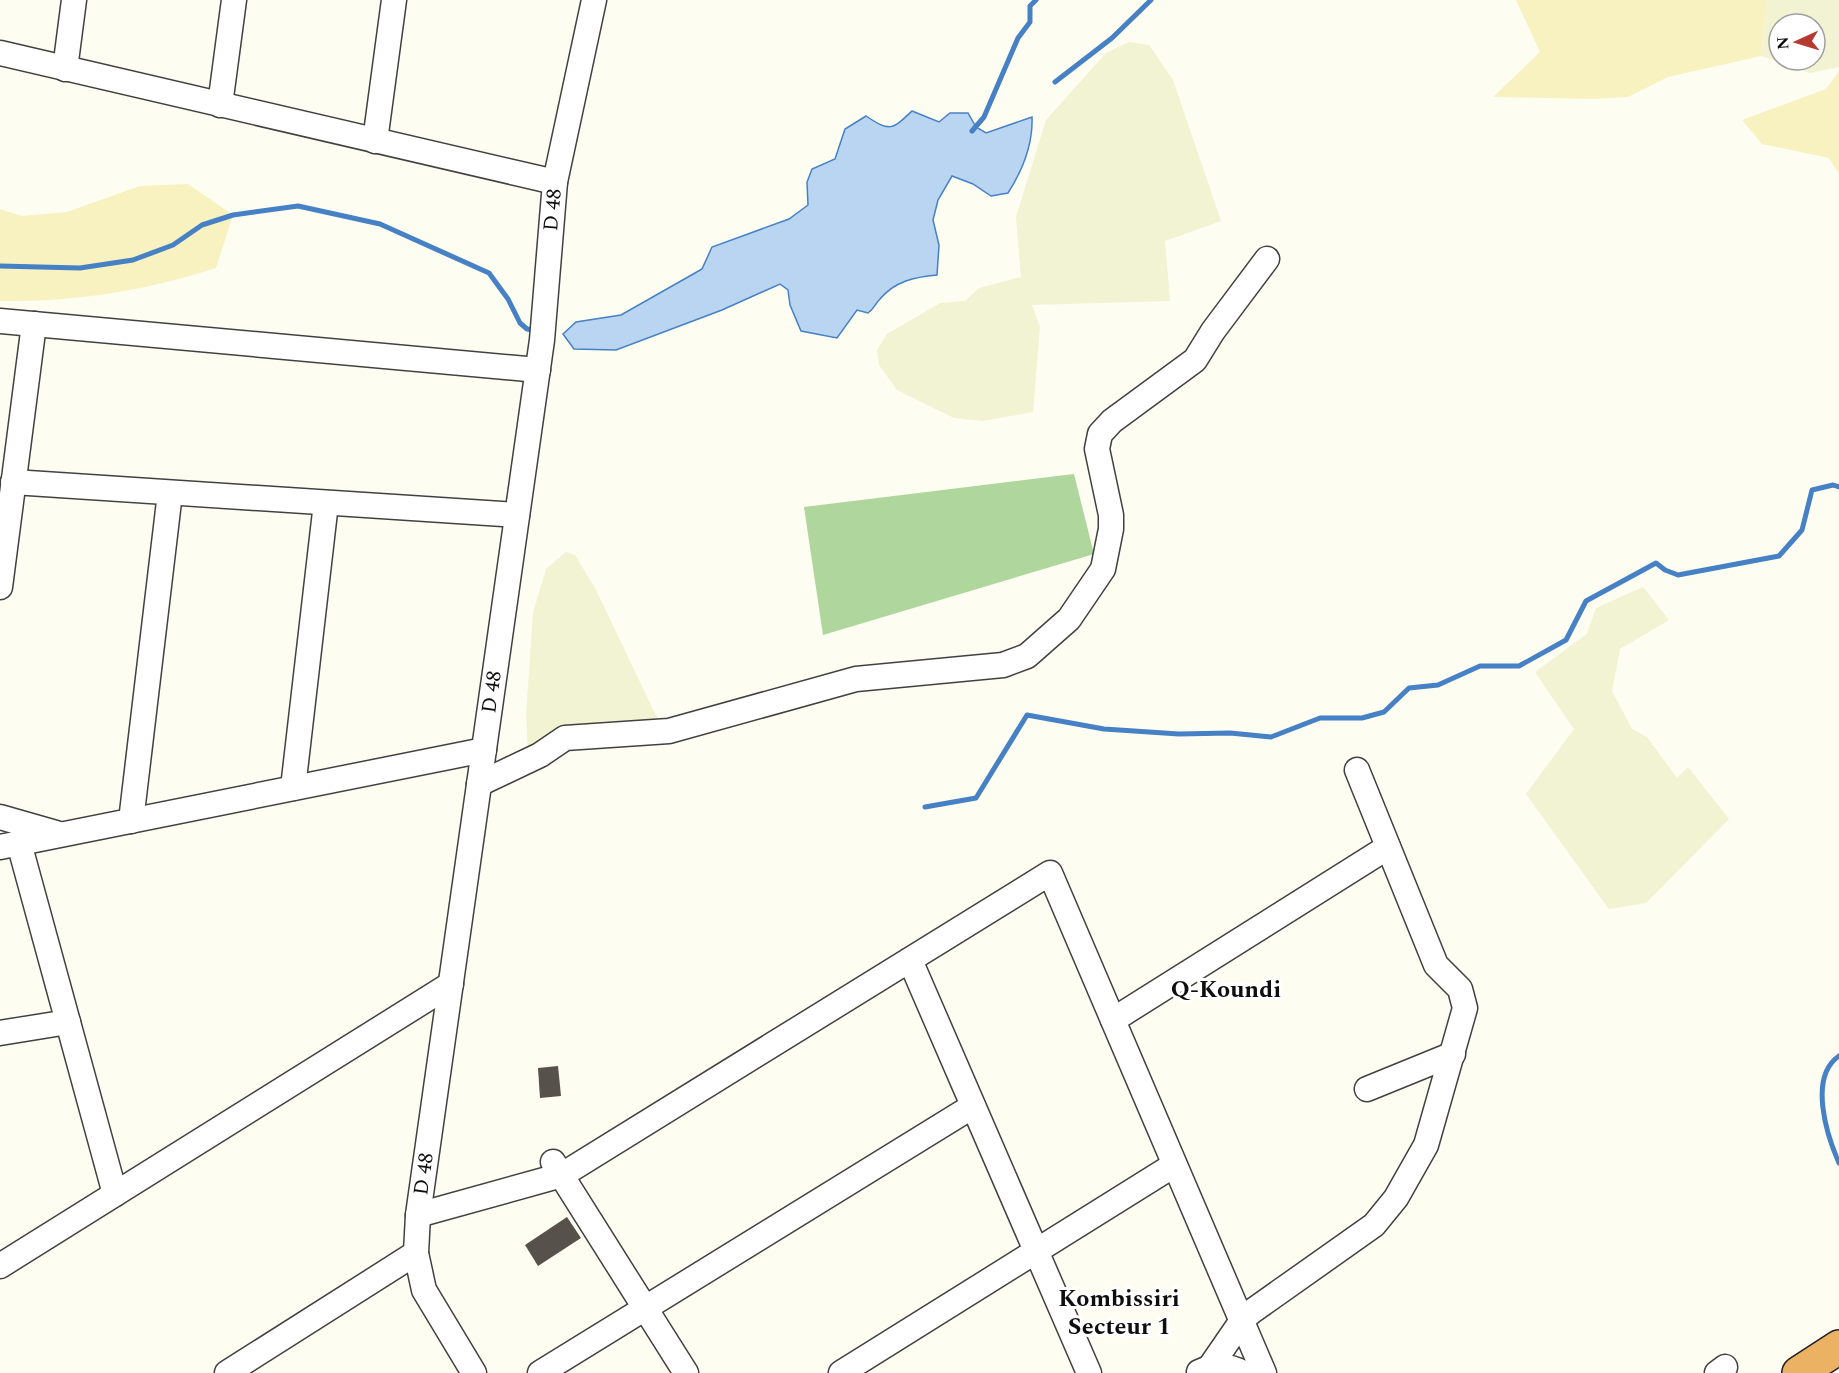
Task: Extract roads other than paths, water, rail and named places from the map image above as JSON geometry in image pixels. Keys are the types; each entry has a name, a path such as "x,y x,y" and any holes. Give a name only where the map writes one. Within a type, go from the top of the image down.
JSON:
{"highway":[{"path":"1799,1373 1839,1347"}],"street":[{"path":"65,69 74,0"},
{"path":"220,105 234,0"},
{"path":"375,141 394,0"},
{"name":"D 48","path":"474,1373 424,1290 416,1253 418,1215 538,370 555,182 594,0"},
{"path":"0,53 555,182"},
{"path":"479,784 540,755 565,738 669,731 856,679 1003,665 1027,656 1069,619 1102,569 1111,530 1111,515 1097,449 1100,434 1112,421 1195,360 1213,331 1267,259"},
{"path":"0,321 538,370"},
{"path":"0,587 34,324"},
{"path":"13,482 517,515"},
{"path":"131,820 170,493"},
{"path":"293,788 326,503"},
{"path":"115,1194 68,1022 9,845 484,750"},
{"path":"1204,1370 1243,1319 1374,1225 1396,1197 1426,1145 1454,1054 1465,1008 1460,989 1436,965 1357,770"},
{"path":"0,817 61,834"},
{"path":"1113,1020 1388,847"},
{"path":"418,1215 557,1168 910,960 1050,873 1174,1165 1243,1319 1263,1373"},
{"path":"910,960 1089,1373"},
{"path":"0,1266 451,984"},
{"path":"0,1033 68,1022"},
{"path":"1367,1089 1454,1054"},
{"path":"540,1373 973,1106"},
{"path":"841,1373 1174,1165"},
{"path":"557,1168 686,1373"},
{"path":"227,1373 416,1253"},
{"path":"1204,1370 1229,1366 1244,1373"}],"water":[{"path":"912,111 939,122 950,113 968,113 976,127 986,133 1032,117 1031,137 1026,157 1008,193 991,196 973,184 952,176 938,200 933,220 939,245 937,275 899,284 886,293 868,313 857,310 837,338 801,331 790,305 788,290 780,284 722,310 616,350 574,349 563,334 576,322 621,315 702,269 712,247 789,219 808,205 807,182 812,169 835,159 845,129 866,116 880,125 891,127"}],"waterway":[{"path":"972,131 984,117 1018,38 1030,22 1030,6 1036,0"},
{"path":"1055,82 1112,38 1151,0"},
{"path":"0,266 80,268 133,260 173,245 202,225 233,215 298,206 380,224 489,273 508,299 520,323 527,329 538,331"},
{"path":"925,807 976,798 1027,715 1104,729 1179,734 1230,733 1271,737 1320,718 1362,718 1384,712 1409,688 1438,685 1480,666 1519,666 1566,640 1586,601 1656,563 1665,570 1678,575 1779,556 1802,530 1812,490 1833,485 1839,487"},
{"path":"1839,1056 1830,1066 1824,1078 1822,1092 1826,1123 1839,1163"}],"district":[{"name":"Q-Koundi","path":"1226,990"},
{"name":"Kombissiri Secteur 1","path":"1119,1313"}]}
